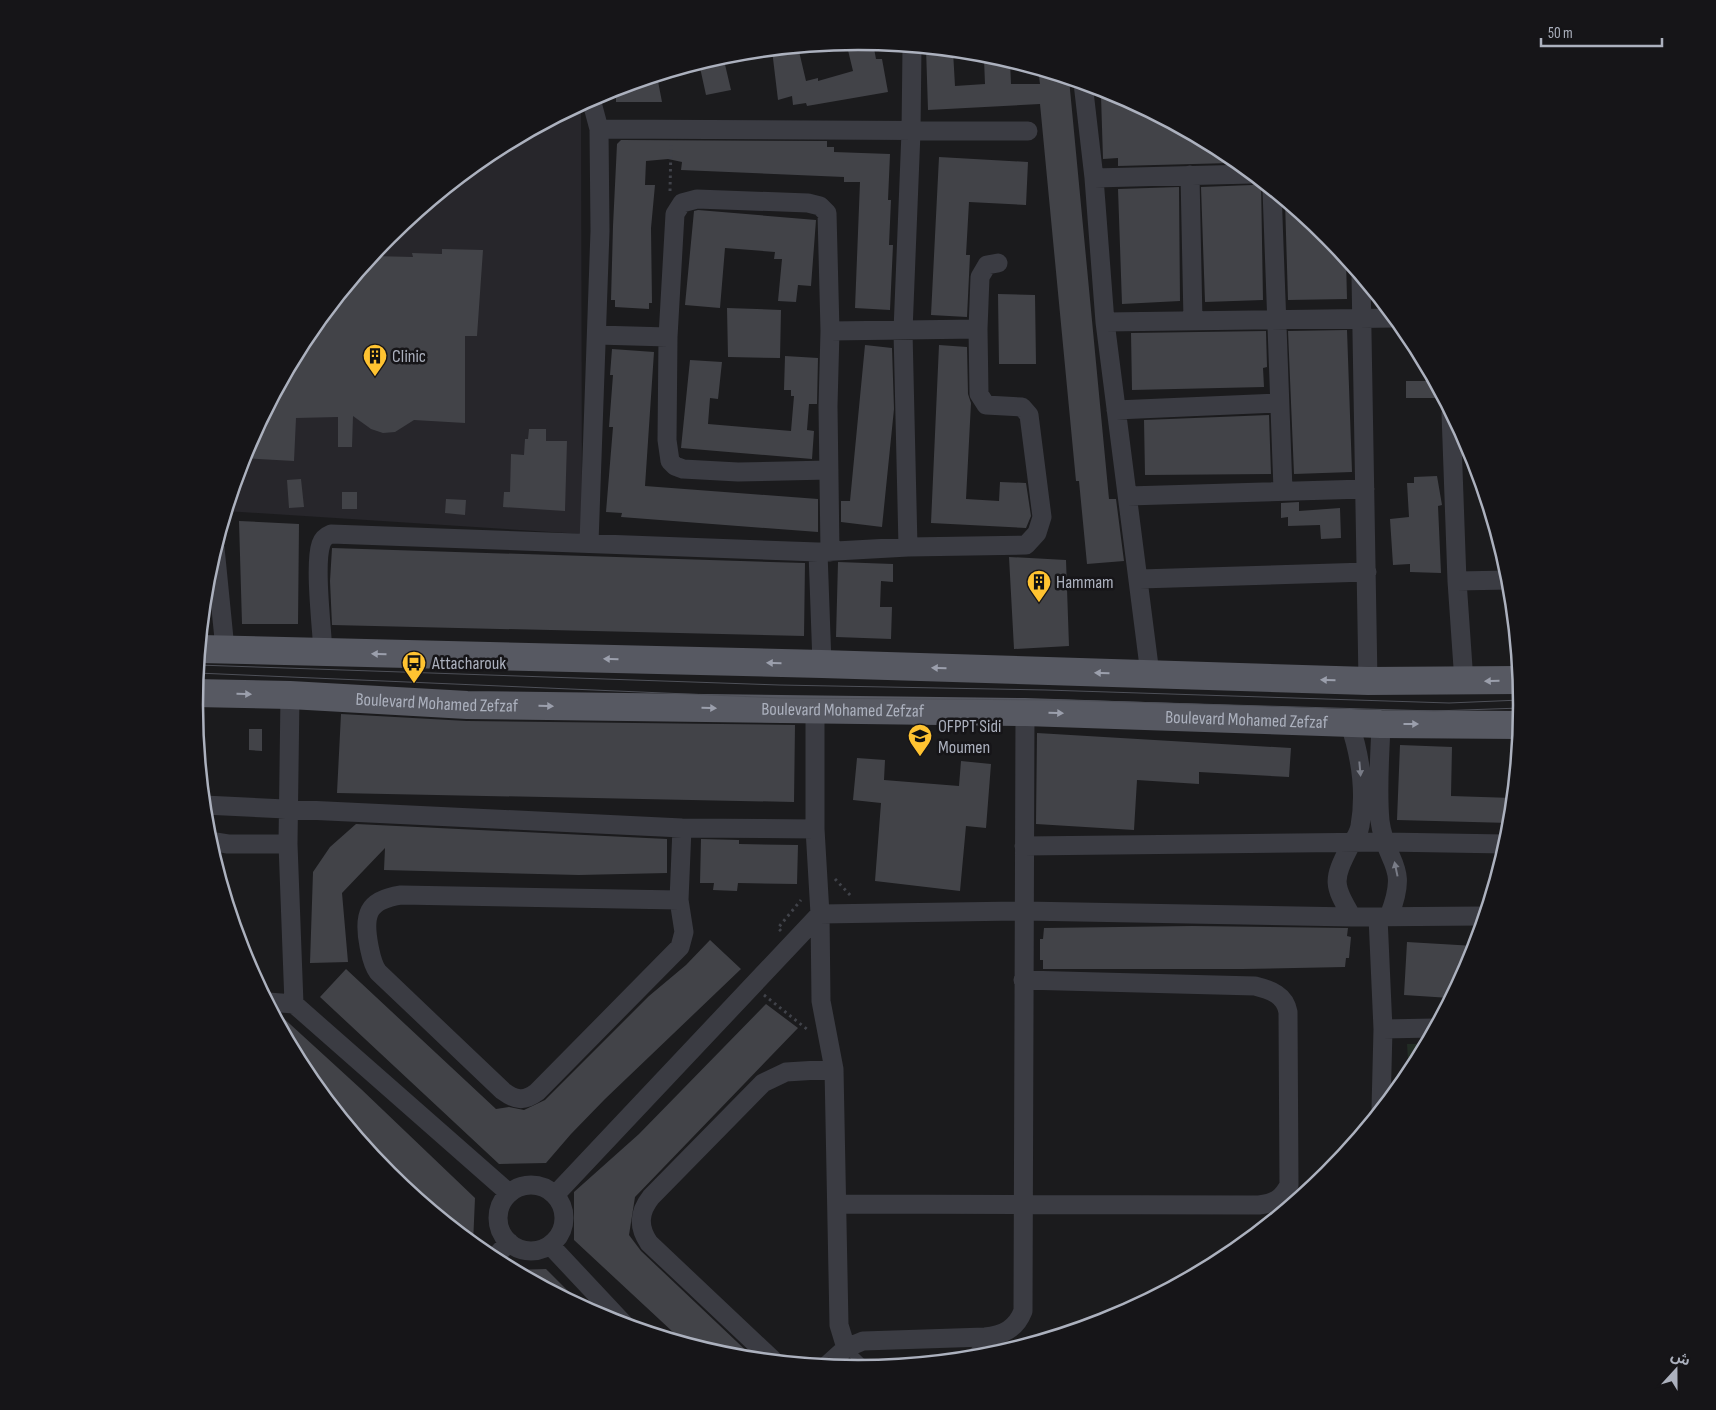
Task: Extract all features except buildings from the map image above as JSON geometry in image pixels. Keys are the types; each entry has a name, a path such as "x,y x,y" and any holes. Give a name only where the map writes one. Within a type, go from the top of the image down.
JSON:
{"main road":[{"path":"212,649 822,664 1368,681 1464,682 1512,680"},
{"name":"Boulevard Mohamed Zefzaf","path":"203,693 468,705 1025,712 1381,724 1513,725"}],"street":[{"path":"908,547 903,331 911,132 912,52"},
{"path":"1089,93 1105,322 1140,579 1150,674"},
{"path":"589,543 598,335 599,129 593,106"},
{"path":"599,129 911,132 1028,131"},
{"path":"1094,178 1242,174"},
{"path":"1190,175 1193,321"},
{"path":"1272,198 1283,490"},
{"path":"822,664 824,552 829,470 829,224 823,208 808,202 755,199 697,199 689,200 679,205 675,214 668,337 666,440 669,458 675,466 683,469 738,472 829,470"},
{"path":"323,653 318,561 320,544 324,537 331,534 824,552 908,547 1026,545 1033,539 1041,524 1042,517 1029,415 1022,407 986,406 981,401 979,394 978,329 981,274 987,265 998,263"},
{"path":"1361,286 1368,572 1368,681"},
{"path":"1105,322 1386,318"},
{"path":"830,331 978,329"},
{"path":"598,335 668,337"},
{"path":"1116,410 1279,402"},
{"path":"1452,429 1457,581 1464,682"},
{"path":"1128,496 1365,489"},
{"path":"1140,579 1368,572"},
{"path":"1457,581 1501,580"},
{"path":"212,649 214,591"},
{"path":"290,696 288,844 294,1004"},
{"path":"815,709 815,829 820,914 821,1001 834,1069 839,1325 846,1348"},
{"path":"833,1359 846,1348 872,1340 984,1337 1009,1330 1020,1318 1022,1311 1023,1206 1025,712"},
{"path":"1348,722 1359,756 1362,801 1360,826 1338,870 1336,883 1352,918"},
{"path":"1381,724 1380,820 1385,842 1396,863 1398,875 1397,895 1384,917 1381,1099"},
{"path":"211,805 290,807 682,828 815,829"},
{"path":"679,900 401,895 376,903 368,914 365,927 372,961 378,972 503,1090 522,1100 536,1092 677,952 682,943 684,932 679,900 682,828"},
{"path":"218,842 288,844"},
{"path":"1024,846 1352,842 1498,844"},
{"path":"555,1195 820,914 1024,911 1352,918 1478,916"},
{"path":"837,1204 1023,1206 1259,1205 1273,1203 1283,1196 1289,1185 1288,1012 1286,1002 1279,996 1270,990 1255,986 1024,980"},
{"path":"275,1003 294,1004 508,1194"},
{"path":"1383,1029 1427,1028"},
{"path":"765,1353 649,1243 642,1228 642,1211 652,1197 762,1083 786,1072 834,1069"},
{"path":"532,1185 548,1190 555,1195 564,1211 564,1221 558,1238 550,1245 529,1251 509,1242 502,1234 498,1224 498,1212 508,1194 524,1186 532,1185"},
{"path":"499,1253 509,1242"},
{"path":"550,1245 613,1312"}],"lane":[{"path":"977,1348 984,1337"},
{"path":"846,1348 859,1360"}],"path":[{"path":"672,130 670,197 679,205"},
{"path":"831,875 846,892 856,898"}],"shaded area":[{"path":"581,112 582,534 232,511 253,454 291,377 313,341 338,306 366,273 395,242 459,185 494,160 530,138"},
{"path":"1407,1044 1418,1044 1408,1060"}],"tram line":[{"path":"204,665 779,685 1046,690 1449,703 1513,700"},
{"path":"204,673 780,698 1061,700 1434,711 1513,708"}],"place":[{"name":"Clinic","path":"375,377"},
{"name":"Hammam","path":"1039,603"},
{"name":"Attacharouk","path":"414,684"},
{"name":"OFPPT Sidi Moumen","path":"920,757"}]}
